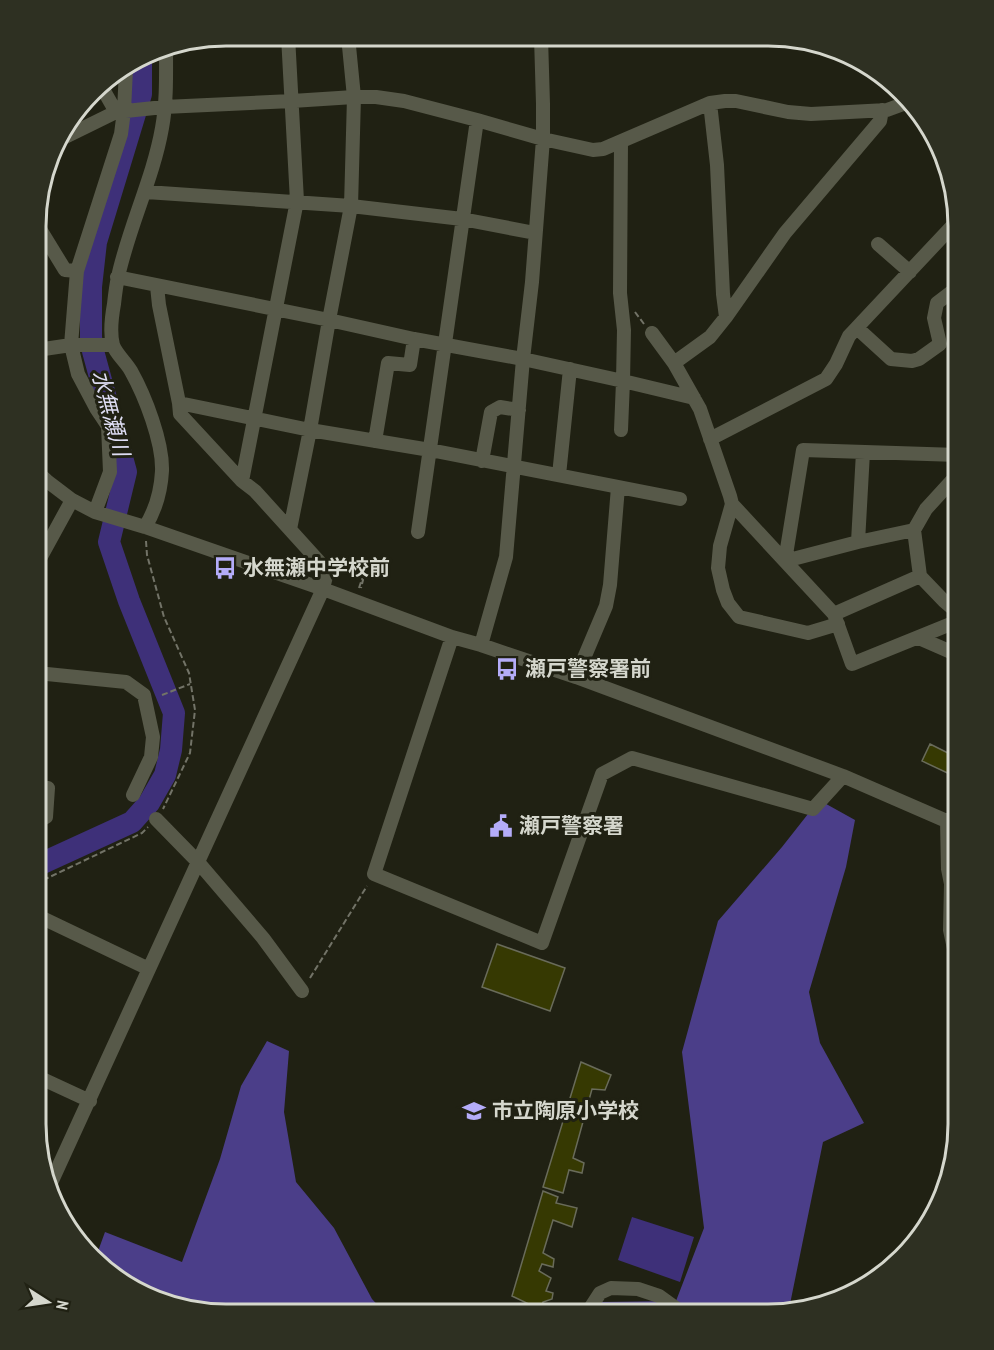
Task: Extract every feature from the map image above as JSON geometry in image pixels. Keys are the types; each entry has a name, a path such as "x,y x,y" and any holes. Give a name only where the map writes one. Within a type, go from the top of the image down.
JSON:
{"street":[{"path":"242,481 297,201 289,46"},
{"path":"290,530 351,206 354,97 349,46"},
{"path":"481,645 506,557 543,139 541,46"},
{"path":"145,527 152,517 157,501 162,470 159,449 150,414 131,371 113,345 111,320 117,277 146,192 162,128 161,107 166,86 166,57"},
{"path":"95,512 110,471 108,426 78,374 71,345 77,271 121,134 125,79"},
{"path":"107,92 123,111"},
{"path":"74,133 123,111 161,107 376,97 404,101 543,139 593,150 621,142 710,103 736,101 801,113 882,110 900,106"},
{"path":"710,103 717,165 726,317"},
{"path":"674,363 710,337 784,233 880,121 882,110"},
{"path":"418,532 477,120"},
{"path":"621,142 620,282 624,330 621,430"},
{"path":"146,192 351,206 462,219 535,233"},
{"path":"710,439 826,379 849,336 948,231"},
{"path":"46,239 65,270 77,271"},
{"path":"878,244 910,272"},
{"path":"117,277 414,339 523,359 694,398"},
{"path":"55,1175 323,589 326,576 323,566 255,491 242,481 180,414 157,286"},
{"path":"857,328 891,359 912,361 919,359 940,344 934,318 937,303 948,295"},
{"path":"652,333 674,363 694,398 732,504 836,619 852,664 948,625"},
{"path":"375,441 388,363 410,365 414,339"},
{"path":"46,349 71,345 113,345"},
{"path":"560,475 570,369"},
{"path":"179,403 310,430 430,450 680,499"},
{"path":"482,460 491,412 500,407 519,410"},
{"path":"785,561 803,450 948,455"},
{"path":"858,542 863,452"},
{"path":"46,481 72,500 95,512 323,589 452,637 576,677 843,776 947,821"},
{"path":"948,485 926,509 915,530 920,576 948,604"},
{"path":"576,677 606,606 610,585 618,487"},
{"path":"46,548 72,500"},
{"path":"732,504 720,546 718,568 728,603 739,617 808,633 920,576"},
{"path":"785,561 915,530"},
{"path":"452,637 374,874 542,944 602,774 632,758 813,809 843,776"},
{"path":"918,638 948,651"},
{"path":"46,674 126,682 144,695 153,736 151,757 133,795"},
{"path":"46,788 48,788 46,817"},
{"path":"156,819 198,862 263,938 302,991"},
{"path":"46,920 149,969"},
{"path":"46,1081 90,1101"},
{"path":"593,1304 600,1293 612,1288 638,1289 659,1296 670,1304"}],"path":[{"path":"46,879 142,833 164,807 190,753 195,710 189,673 164,617 147,555 145,527"},
{"path":"162,695 191,684"},
{"path":"302,991 374,874"}],"shaded area":[{"path":"819,800 855,820 846,867 809,992 820,1043 864,1123 823,1142 790,1302 599,1304 600,1302 676,1301 704,1228 682,1052 718,921"},
{"path":"267,1041 289,1051 284,1112 296,1182 334,1228 377,1304 203,1302 169,1294 147,1285 127,1273 99,1250 105,1232 182,1262 220,1159 241,1086"},
{"path":"632,1217 694,1237 680,1282 618,1260"}],"building":[{"path":"930,744 947,753 947,773 922,761"},
{"path":"497,944 565,968 550,1011 482,987"},
{"path":"581,1062 611,1075 605,1090 592,1089 573,1158 584,1163 582,1173 569,1170 563,1193 543,1187"},
{"path":"543,1191 558,1197 556,1203 577,1208 572,1227 553,1220 543,1253 554,1259 553,1267 542,1264 539,1271 551,1278 546,1291 553,1293 552,1299 542,1304 529,1304 512,1296"}],"waterway":[{"name":"水無瀬川","path":"46,861 132,822 149,803 165,775 171,750 174,713 129,601 109,542 126,472 91,337 91,287 96,242 141,94 141,69"}],"place":[{"name":"水無瀬中学校前","path":"225,568"},
{"name":"瀬戸警察署前","path":"507,669"},
{"name":"瀬戸警察署","path":"501,826"},
{"name":"市立陶原小学校","path":"474,1111"}]}
